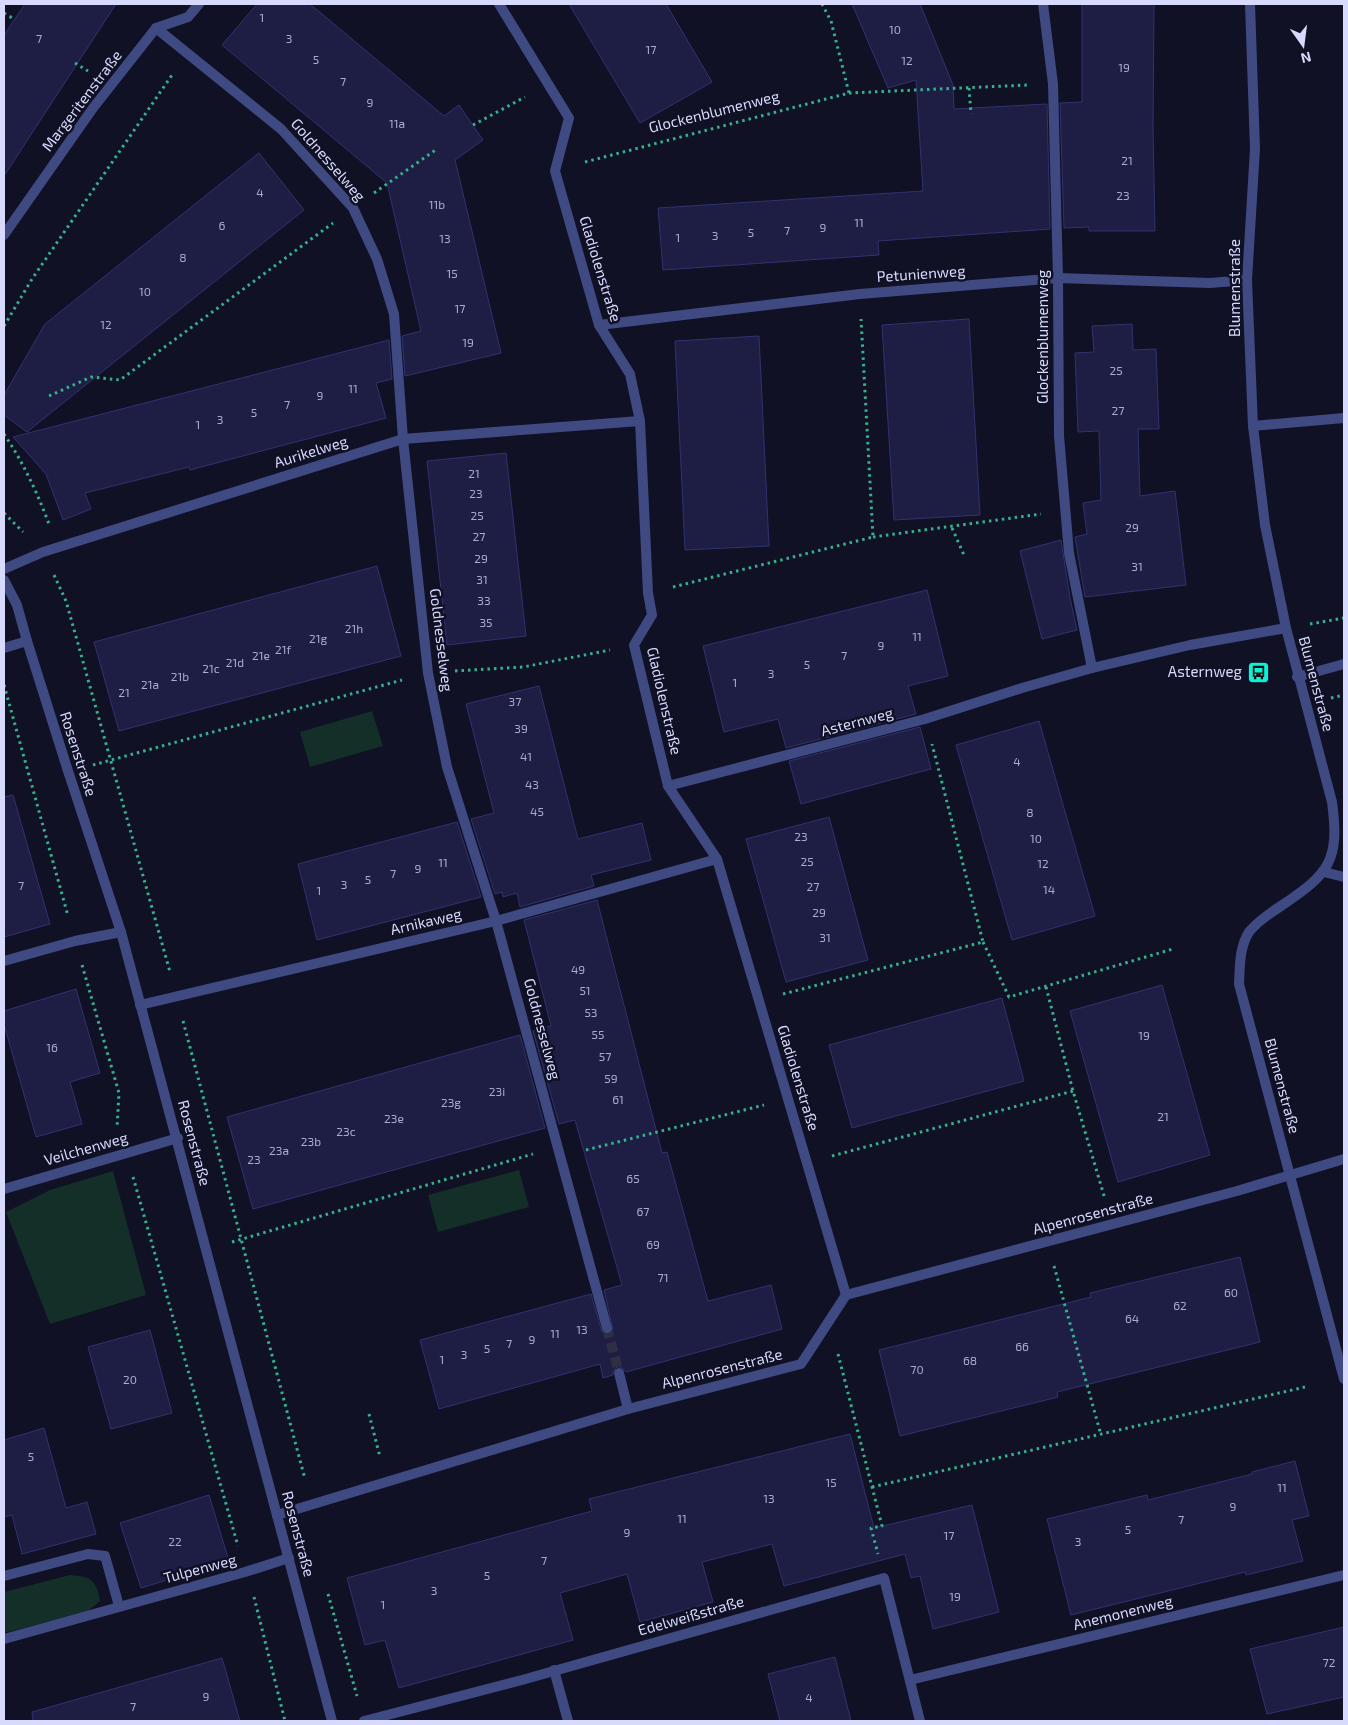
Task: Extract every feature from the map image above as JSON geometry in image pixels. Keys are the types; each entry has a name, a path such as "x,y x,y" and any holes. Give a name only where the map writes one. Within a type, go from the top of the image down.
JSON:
{"street":[{"path":"156,28 188,17 199,4"},
{"path":"499,4 569,118 555,171"},
{"name":"Glockenblumenweg","path":"1043,4 1053,84 1058,278 1059,436 1069,553 1092,668"},
{"name":"Blumenstraße","path":"1250,4 1255,149 1247,280 1253,426 1265,525 1286,628 1297,677 1334,811 1336,830 1334,848 1324,872 1303,891 1261,920 1249,933 1241,953 1239,984 1344,1380"},
{"name":"Goldnesselweg","path":"156,28 192,55 281,129 353,208 377,260 394,314 403,439 428,673 446,767 496,921 607,1328"},
{"name":"Margeritenstraße","path":"4,235 93,108 156,28"},
{"name":"Gladiolenstraße","path":"555,171 599,325 630,374 640,421 648,593 652,615 634,645 668,786 717,859 846,1295"},
{"name":"Petunienweg","path":"599,325 860,294 1058,278 1210,283 1247,280"},
{"path":"1253,426 1344,418"},
{"name":"Aurikelweg","path":"4,569 43,552 403,439 640,421"},
{"name":"Rosenstraße","path":"4,580 18,605 27,641 121,932 178,1138 332,1721"},
{"name":"Asternweg","path":"668,786 925,719 1092,668 1190,645 1286,628"},
{"path":"4,648 27,641"},
{"path":"1297,677 1344,664"},
{"name":"Arnikaweg","path":"140,1005 496,921 717,859"},
{"path":"1324,872 1344,877"},
{"path":"4,961 75,941 121,932"},
{"name":"Veilchenweg","path":"4,1189 178,1138"},
{"name":"Alpenrosenstraße","path":"277,1515 628,1409 801,1364 846,1295 1237,1191 1344,1159"},
{"path":"619,1373 628,1409"},
{"path":"4,1576 88,1554 104,1556 119,1606"},
{"name":"Tulpenweg","path":"4,1639 289,1558"},
{"name":"Anemonenweg","path":"910,1680 1344,1575"},
{"path":"884,1578 920,1721"},
{"name":"Edelweißstraße","path":"364,1721 884,1578"},
{"path":"554,1670 568,1721"}],"path":[{"path":"822,4 831,21 849,93"},
{"path":"4,12 14,19"},
{"path":"4,326 32,279 174,72 192,55"},
{"path":"75,63 88,72"},
{"path":"473,125 549,84"},
{"name":"Glockenblumenweg","path":"555,171 849,93 1053,84"},
{"path":"969,88 972,114"},
{"path":"49,396 91,377 120,380 437,148"},
{"path":"860,294 873,537"},
{"path":"4,434 17,452 40,498 57,548"},
{"path":"648,593 873,537 952,528 1066,510"},
{"path":"4,513 43,552 66,601 177,997 307,1489 303,1507"},
{"path":"952,528 964,555"},
{"path":"1286,628 1344,618"},
{"path":"68,771 428,673 523,667 634,645"},
{"path":"4,685 119,1093 117,1129 127,1153 245,1572 252,1589 285,1721"},
{"path":"1328,699 1344,695"},
{"path":"925,719 983,942 1009,996 1046,987 1173,949"},
{"path":"759,1001 983,942"},
{"path":"1046,987 1073,1091 1112,1224"},
{"path":"808,1162 1073,1091"},
{"path":"207,1249 560,1151 789,1099"},
{"path":"1048,1241 1101,1436"},
{"path":"829,1319 882,1526 871,1528 884,1578"},
{"path":"872,1487 1101,1436 1305,1386"},
{"path":"369,1414 386,1482"},
{"path":"327,1591 358,1703"}],"green space":[{"path":"372,711 383,746 310,767 300,732"},
{"path":"519,1170 529,1207 438,1232 428,1195"},
{"path":"113,1171 146,1295 50,1324 6,1212 50,1190"},
{"path":"70,1575 91,1580 97,1588 100,1601 88,1611 4,1633 4,1592"}],"building":[{"path":"25,4 116,4 4,176 4,35"},
{"path":"257,4 310,4 444,116 459,105 483,140 455,160 501,353 405,376 402,336 421,331 387,183 222,45"},
{"path":"569,4 666,4 712,82 640,123"},
{"path":"852,4 920,4 953,85 954,109 1047,104 1050,229 878,241 879,255 663,270 658,208 923,191 916,80 888,88"},
{"path":"1082,4 1154,4 1153,128 1155,231 1089,231 1089,227 1064,228 1060,103 1082,102"},
{"path":"259,153 304,210 27,432 4,415 4,395 45,324"},
{"path":"969,319 980,515 894,520 882,325"},
{"path":"1132,324 1133,350 1156,349 1159,429 1138,429 1140,496 1175,491 1186,585 1085,597 1075,537 1087,534 1083,503 1101,500 1099,431 1078,432 1075,353 1094,352 1092,326"},
{"path":"759,336 769,546 685,550 675,341"},
{"path":"389,340 392,379 376,383 386,418 190,470 189,467 85,493 91,509 63,520 46,474 13,437"},
{"path":"506,453 526,636 447,645 427,461"},
{"path":"1061,540 1077,630 1042,639 1020,551"},
{"path":"377,566 401,656 119,731 94,642"},
{"path":"927,590 948,676 908,686 916,714 786,748 778,719 724,732 703,646"},
{"path":"539,686 578,839 642,823 651,860 591,875 594,886 520,907 517,893 503,897 502,892 495,894 471,819 494,813 466,704"},
{"path":"1039,721 1095,916 1012,940 956,745"},
{"path":"920,727 931,769 801,804 789,761"},
{"path":"13,795 50,924 4,937 4,797"},
{"path":"829,817 868,960 786,982 746,839"},
{"path":"457,822 481,897 317,940 298,864"},
{"path":"597,900 662,1153 667,1152 708,1301 771,1285 782,1329 626,1372 621,1367 617,1367 613,1371 613,1375 603,1378 600,1364 439,1409 420,1340 591,1294 602,1332 608,1335 613,1330 604,1290 622,1285 575,1120 559,1124 533,1031 551,1026 524,920"},
{"path":"1162,985 1210,1155 1118,1182 1070,1011"},
{"path":"76,989 100,1073 70,1082 82,1124 36,1137 4,1024 4,1011"},
{"path":"1002,998 1024,1081 852,1128 829,1045"},
{"path":"520,1035 545,1128 253,1209 227,1117"},
{"path":"1240,1257 1260,1342 1057,1392 1058,1397 900,1436 879,1350 1091,1297 1090,1293"},
{"path":"150,1330 172,1413 111,1429 88,1347"},
{"path":"44,1428 66,1508 87,1502 96,1534 22,1554 12,1515 4,1517 4,1440"},
{"path":"850,1434 874,1528 972,1505 999,1612 933,1629 920,1576 911,1578 905,1554 784,1586 772,1544 702,1562 713,1602 640,1622 627,1574 560,1593 573,1640 399,1688 385,1640 365,1645 347,1578 592,1511 589,1499"},
{"path":"1295,1461 1309,1516 1292,1520 1303,1561 1246,1575 1245,1572 1071,1615 1047,1519 1147,1495 1148,1500 1252,1474 1252,1472"},
{"path":"209,1495 229,1561 141,1588 120,1523"},
{"path":"1344,1627 1344,1697 1267,1714 1250,1649"},
{"path":"835,1657 851,1721 780,1721 768,1674"},
{"path":"222,1658 240,1721 33,1721 32,1712"}],"tunnel":[{"path":"607,1328 619,1373"}],"place":[{"name":"Asternweg","path":"1258,672"}]}
